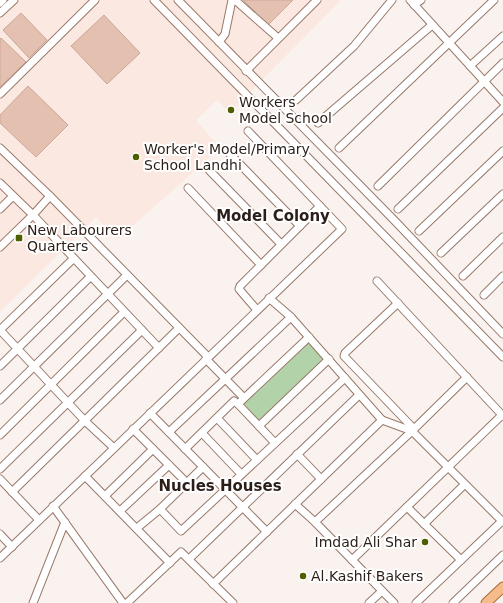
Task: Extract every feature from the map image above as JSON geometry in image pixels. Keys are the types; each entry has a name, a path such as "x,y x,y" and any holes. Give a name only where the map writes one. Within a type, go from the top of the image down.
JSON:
{"main road":[{"path":"486,603 503,587"}],"street":[{"path":"0,3 3,0"},
{"path":"0,13 14,0"},
{"path":"0,94 95,0"},
{"path":"154,0 503,358"},
{"path":"178,0 246,71 393,219 503,334"},
{"path":"219,42 225,34 234,0 278,38"},
{"path":"246,71 317,0"},
{"path":"296,100 354,46 392,0"},
{"path":"421,0 412,2 483,82 503,102"},
{"path":"339,148 494,0"},
{"path":"318,123 432,25"},
{"path":"470,66 503,36"},
{"path":"378,186 503,63"},
{"path":"398,208 503,108"},
{"path":"0,558 342,228 248,131"},
{"path":"0,148 50,196 179,328 244,398"},
{"path":"419,230 503,151"},
{"path":"228,152 300,226"},
{"path":"209,170 281,244"},
{"path":"0,183 33,215 90,277 159,348"},
{"path":"188,188 261,265"},
{"path":"441,253 503,194"},
{"path":"0,209 13,196"},
{"path":"0,247 50,196"},
{"path":"257,310 239,289 240,286 320,206"},
{"path":"463,276 503,237"},
{"path":"73,259 0,330 85,421 114,448"},
{"path":"0,400 127,275"},
{"path":"484,295 503,276"},
{"path":"0,366 90,277"},
{"path":"352,560 503,415 377,281"},
{"path":"269,298 291,317 382,420 413,430"},
{"path":"398,303 344,356 464,485 502,522 416,603"},
{"path":"0,435 124,312"},
{"path":"169,432 291,317"},
{"path":"12,492 179,328"},
{"path":"0,469 142,330"},
{"path":"238,404 309,337"},
{"path":"259,426 329,359"},
{"path":"315,522 467,377"},
{"path":"160,509 181,531 345,378"},
{"path":"188,559 359,395"},
{"path":"185,449 234,401 275,443"},
{"path":"150,413 266,532"},
{"path":"217,418 257,460"},
{"path":"213,584 382,420"},
{"path":"133,429 187,483"},
{"path":"202,433 241,474"},
{"path":"105,496 153,449"},
{"path":"297,454 321,479"},
{"path":"120,512 169,465"},
{"path":"137,528 160,509 203,467"},
{"path":"85,476 170,563"},
{"path":"0,479 39,520"},
{"path":"424,524 464,485"},
{"path":"295,504 315,522 394,603"},
{"path":"53,506 123,603"},
{"path":"407,507 461,560"},
{"path":"33,603 65,522"},
{"path":"0,534 12,546"},
{"path":"127,603 181,552 232,603"},
{"path":"453,603 503,555"},
{"path":"370,603 382,591"}],"shaded area":[{"path":"0,0 341,0 263,79 263,82 261,81 230,113 217,100 196,120 220,148 117,240 96,217 0,312"}],"green space":[{"path":"309,341 325,358 259,423 240,404"}],"building":[{"path":"243,0 293,0 268,25"},
{"path":"21,13 47,40 29,58 3,30"},
{"path":"104,15 140,53 107,84 71,46"},
{"path":"1,38 26,62 0,87 0,39"},
{"path":"28,86 68,125 36,157 0,123 0,115"}],"place":[{"name":"Workers Model School","path":"231,110"},
{"name":"Worker's Model/Primary School Landhi","path":"136,157"},
{"name":"New Labourers Quarters","path":"19,238"},
{"name":"Imdad Ali Shar","path":"425,542"},
{"name":"Al.Kashif Bakers","path":"303,576"}],"district":[{"name":"Model Colony","path":"273,216"},
{"name":"Nucles Houses","path":"220,486"}]}
